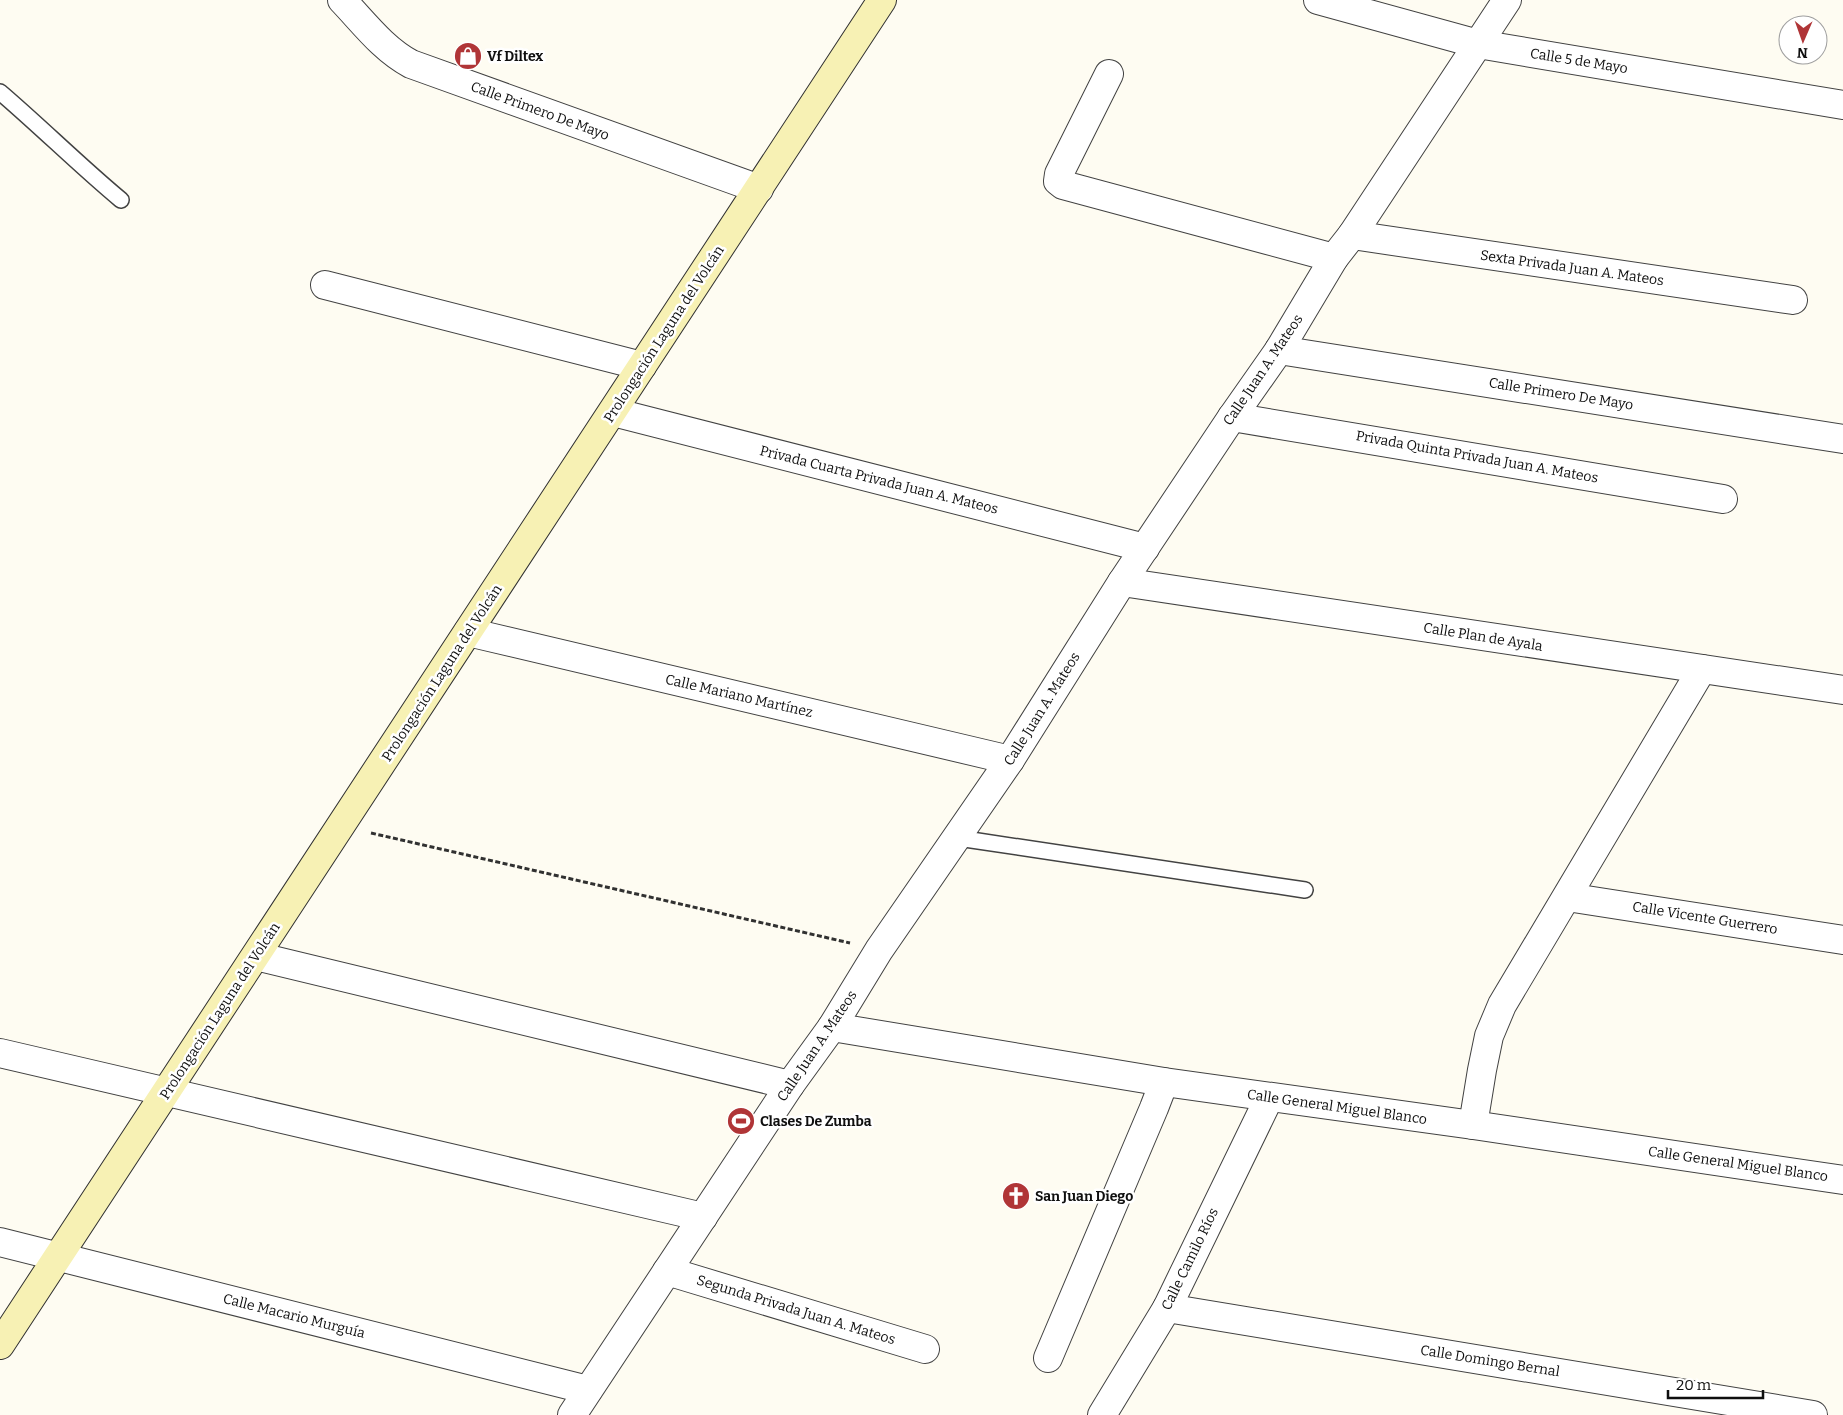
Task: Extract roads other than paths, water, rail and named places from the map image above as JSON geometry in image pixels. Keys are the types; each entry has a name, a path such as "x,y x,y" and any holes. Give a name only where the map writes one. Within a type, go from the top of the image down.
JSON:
{"street":[{"name":"Calle Primero De Mayo","path":"342,0 384,46 396,57 411,64 759,189"},
{"name":"Prolongación Laguna del Volcán","path":"0,1345 882,0"},
{"name":"Calle 5 de Mayo","path":"1318,0 1478,44 1843,105"},
{"name":"Calle Juan A. Mateos","path":"572,1415 790,1085 832,1027 880,950 1010,760 1122,582 1279,350 1334,258 1352,236 1507,0"},
{"path":"1109,74 1059,174 1058,180 1063,185 1334,258"},
{"name":"Sexta Privada Juan A. Mateos","path":"1352,236 1792,300"},
{"path":"325,285 642,366"},
{"name":"Calle Primero De Mayo","path":"1279,350 1843,439"},
{"name":"Privada Cuarta Privada Juan A. Mateos","path":"613,412 1145,548"},
{"name":"Privada Quinta Privada Juan A. Mateos","path":"1232,417 1723,500"},
{"name":"Calle Plan de Ayala","path":"1122,582 1843,690"},
{"name":"Calle Mariano Martínez","path":"468,632 1010,760"},
{"path":"1473,1125 1490,1036 1502,1005 1702,670"},
{"name":"Calle Vicente Guerrero","path":"1567,897 1843,940"},
{"path":"256,956 790,1085"},
{"name":"Calle General Miguel Blanco","path":"832,1027 1269,1098 1473,1125 1843,1180"},
{"path":"0,1053 703,1216"},
{"path":"1048,1358 1164,1082"},
{"name":"Calle Camilo Ríos","path":"1102,1415 1167,1308 1269,1098"},
{"name":"Calle Macario Murguía","path":"0,1242 588,1390"},
{"name":"Segunda Privada Juan A. Mateos","path":"667,1271 925,1349"},
{"name":"Calle Domingo Bernal","path":"1167,1308 1813,1415"}],"lane":[{"path":"0,92 120,200"},
{"path":"958,838 1304,890"}],"place":[{"name":"Vf Diltex","path":"468,56"},
{"name":"Clases De Zumba","path":"741,1121"},
{"name":"San Juan Diego","path":"1016,1196"}]}
